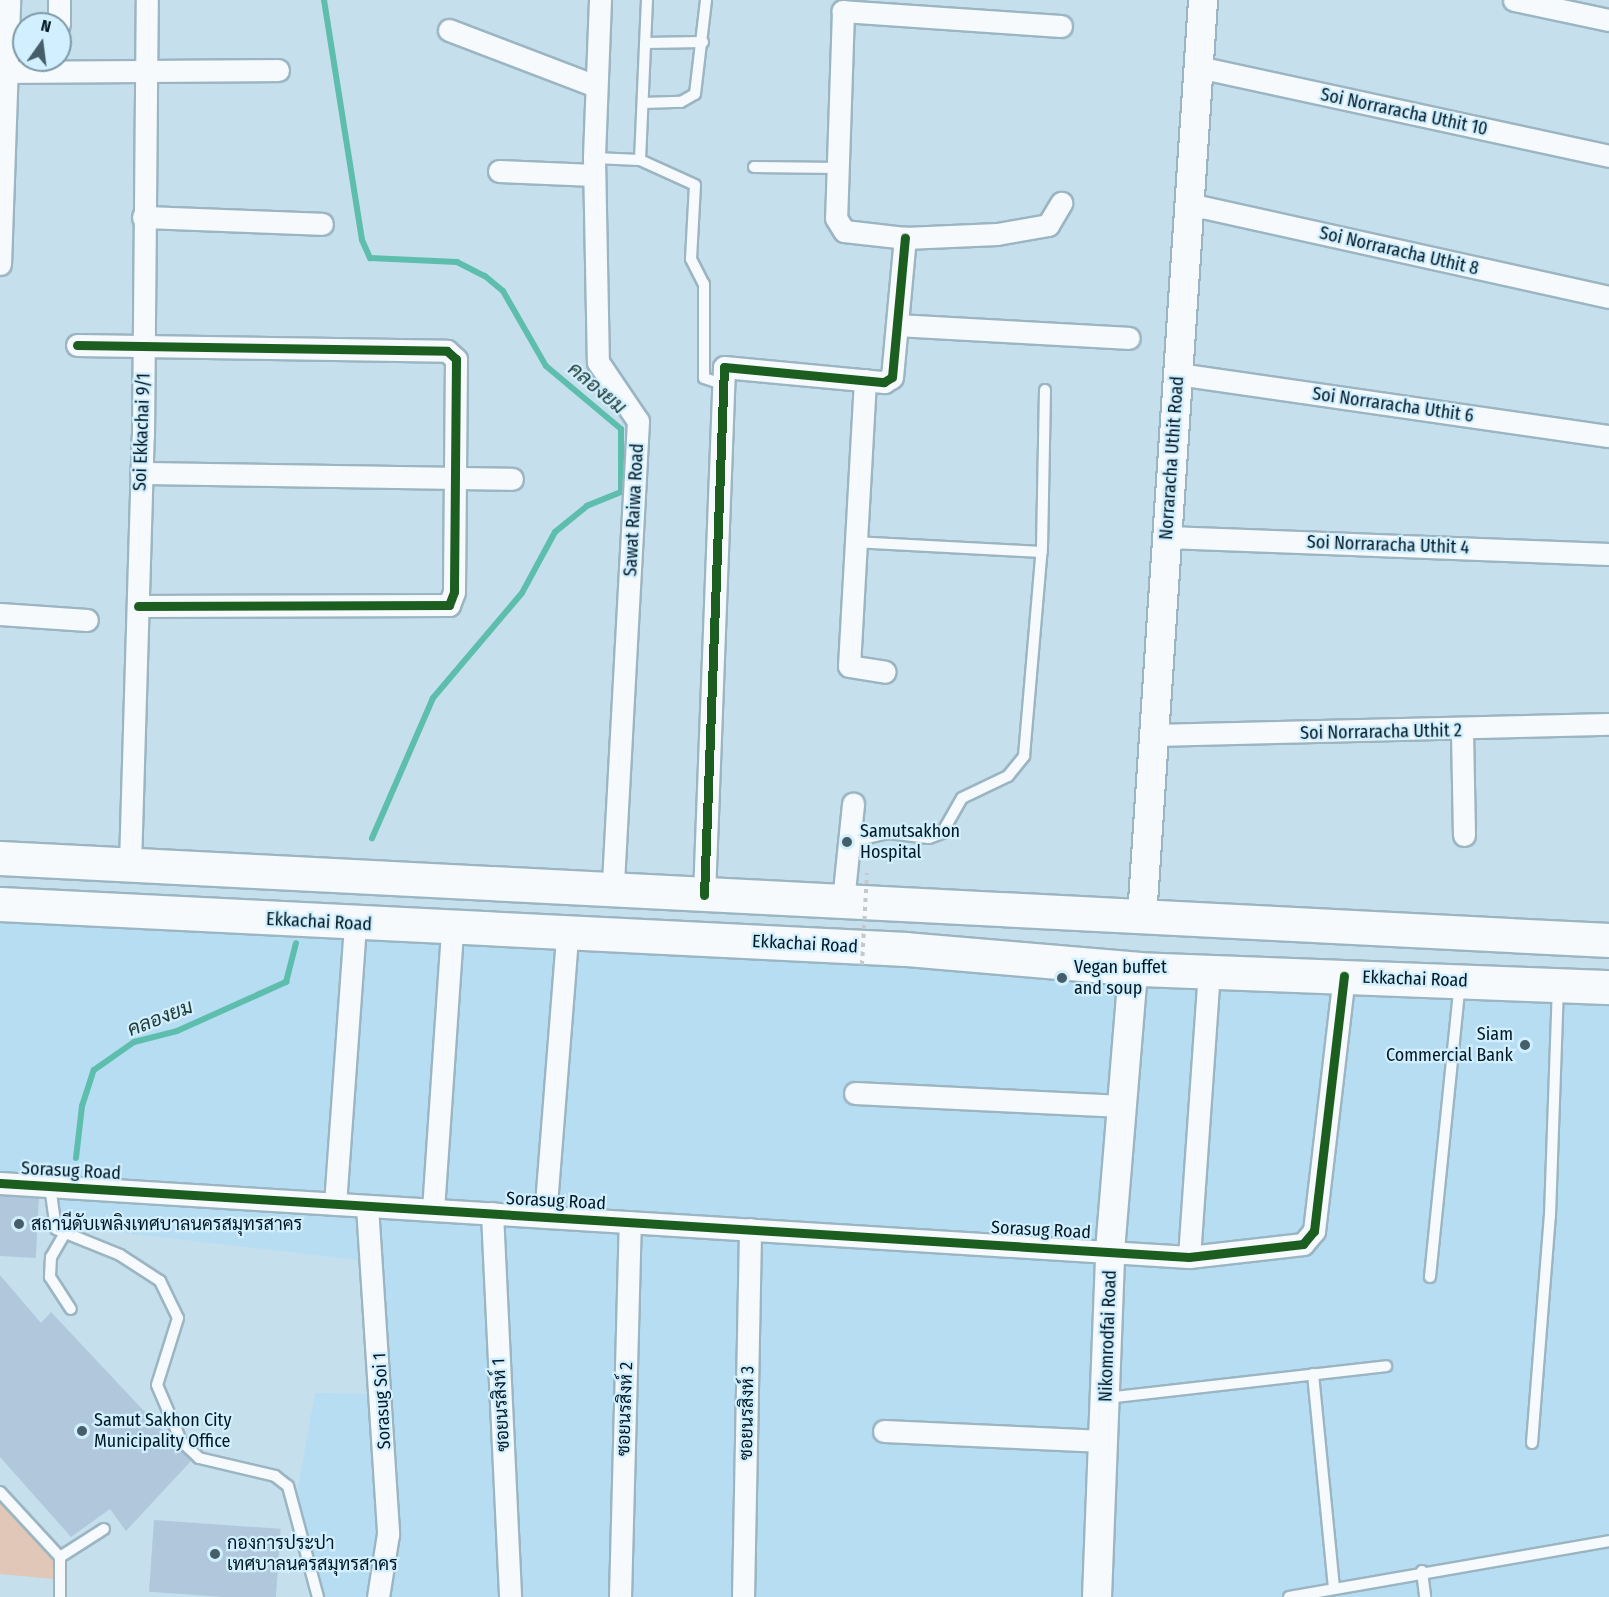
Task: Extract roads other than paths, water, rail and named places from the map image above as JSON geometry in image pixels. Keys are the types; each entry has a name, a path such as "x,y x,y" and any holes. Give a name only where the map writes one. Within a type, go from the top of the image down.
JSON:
{"main road":[{"name":"Norraracha Uthit Road","path":"1142,917 1203,0"},
{"path":"0,858 1609,940"},
{"name":"Ekkachai Road","path":"0,904 567,935 906,949 1138,969 1609,987"},
{"path":"1138,969 1142,917"},
{"name":"Nikomrodfai Road","path":"1097,1597 1110,1251 1132,983 1138,969"}],"street":[{"path":"0,264 1,153 9,0"},
{"name":"Soi Ekkachai 9/1","path":"130,864 144,344 143,217 147,0"},
{"name":"Sawat Raiwa Road","path":"600,0 594,167 598,362 638,422 614,888"},
{"path":"1514,0 1609,20"},
{"path":"1061,26 843,11 837,227 905,238 1036,230 1056,218 1061,203"},
{"path":"449,30 596,86"},
{"path":"72,67 145,73 278,70"},
{"name":"Soi Norraracha Uthit 10","path":"1198,68 1609,156"},
{"path":"7,72 12,71"},
{"path":"499,171 594,167"},
{"name":"Soi Norraracha Uthit 8","path":"1189,204 1609,297"},
{"path":"143,217 322,225"},
{"path":"704,895 724,367 865,380 892,377 905,238"},
{"path":"898,325 1129,338"},
{"path":"77,345 144,344 447,351 456,358 454,592 449,605 138,606"},
{"name":"Soi Norraracha Uthit 6","path":"1178,374 1609,436"},
{"path":"865,380 852,542 849,666 885,672"},
{"path":"141,473 456,476 513,479"},
{"name":"Soi Norraracha Uthit 4","path":"1167,537 1609,554"},
{"path":"0,614 87,620"},
{"name":"Soi Norraracha Uthit 2","path":"1154,735 1462,731 1609,724"},
{"path":"1462,731 1464,835"},
{"path":"843,901 853,804"},
{"path":"335,1204 355,924"},
{"path":"433,1210 452,929"},
{"path":"545,1216 567,935"},
{"path":"1189,1257 1209,970"},
{"name":"Sorasug Road","path":"0,1183 1189,1257 1304,1244 1312,1236 1344,976"},
{"path":"855,1094 1122,1106"},
{"name":"Sorasug Soi 1","path":"368,1206 388,1534 378,1597"},
{"name":"ซอยนรสิงห์ 1","path":"492,1213 510,1597"},
{"name":"ซอยนรสิงห์ 2","path":"620,1597 630,1222"},
{"name":"ซอยนรสิงห์ 3","path":"743,1597 750,1229"},
{"path":"884,1431 1104,1441"}],"lane":[{"path":"640,160 647,0"},
{"path":"643,104 693,97 703,42 706,0"},
{"path":"645,43 703,42"},
{"path":"594,167 640,160 695,185 691,259 704,284 704,378 723,384"},
{"path":"754,167 838,168"},
{"path":"850,842 889,833 928,838 942,832 962,798 1008,776 1024,756 1042,552 1045,390"},
{"path":"852,542 1042,552"},
{"path":"1430,1276 1461,980"},
{"path":"1532,1443 1550,1215 1558,984"},
{"path":"50,1186 52,1225 65,1233 120,1255 160,1281 178,1318 157,1385 181,1441 199,1458 275,1476 288,1486 318,1597"},
{"path":"65,1233 54,1248 50,1277 71,1309"},
{"path":"1106,1398 1386,1366"},
{"path":"1313,1374 1334,1588"},
{"path":"0,1492 60,1557 60,1597"},
{"path":"60,1557 104,1529"},
{"path":"1289,1597 1422,1570 1609,1541"},
{"path":"1422,1570 1425,1597"}],"waterway":[{"name":"คลองยม","path":"324,0 362,240 370,258 457,262 485,276 503,291 546,366 621,429 621,492 587,506 555,532 522,593 433,698 372,838"},
{"name":"คลองยม","path":"76,1158 82,1106 94,1070 134,1042 177,1031 286,982 296,943"}],"place":[{"name":"Samutsakhon Hospital","path":"847,842"},
{"name":"Vegan buffet and soup","path":"1062,978"},
{"name":"Siam Commercial Bank","path":"1525,1045"},
{"name":"สถานีดับเพลิงเทศบาลนครสมุทรสาคร","path":"19,1224"},
{"name":"Samut Sakhon City Municipality Office","path":"82,1431"},
{"name":"กองการประปา เทศบาลนครสมุทรสาคร","path":"215,1554"}]}
